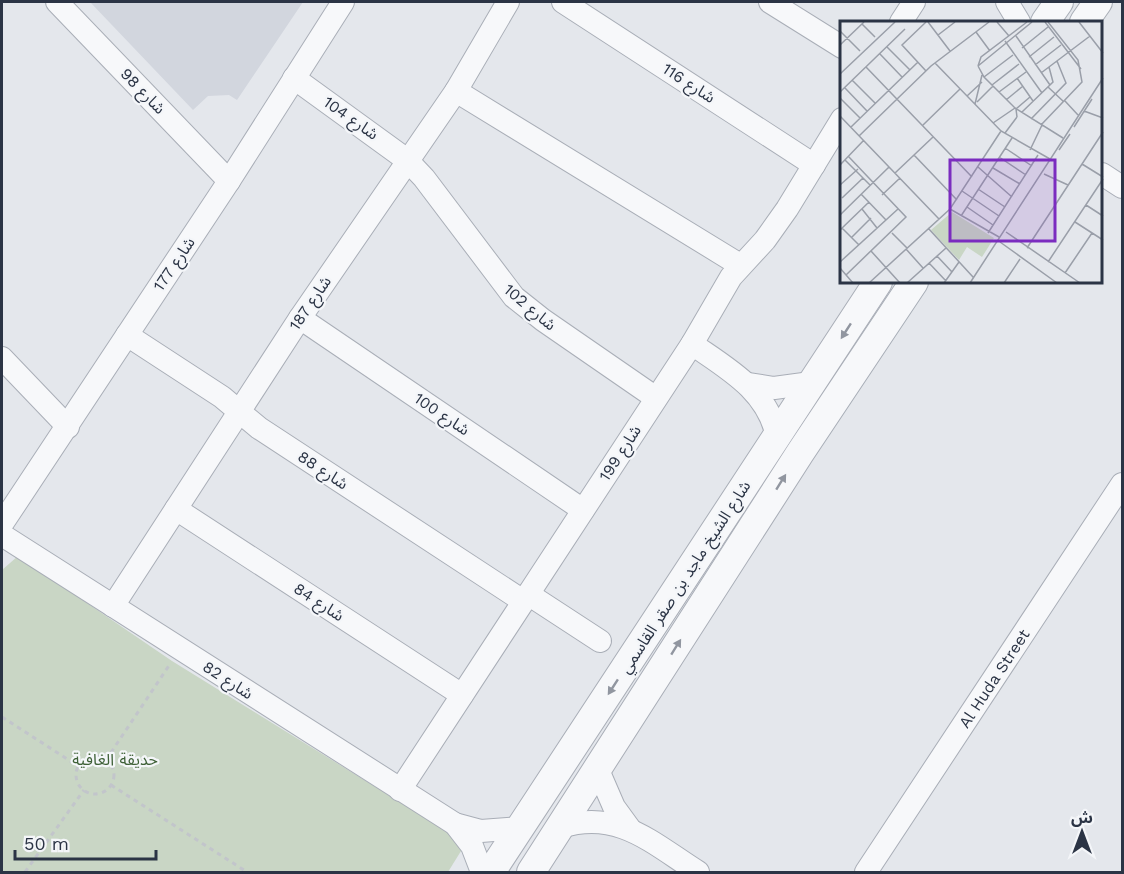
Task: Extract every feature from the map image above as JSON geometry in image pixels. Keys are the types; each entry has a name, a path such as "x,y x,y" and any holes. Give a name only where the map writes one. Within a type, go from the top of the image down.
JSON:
{"street":[{"name":"شارع 98","path":"57,2 229,181"},
{"name":"شارع 177","path":"2,524 229,181 343,2"},
{"name":"شارع 187","path":"113,606 300,318 456,91 508,2"},
{"name":"شارع 116","path":"563,2 814,165"},
{"path":"770,2 840,46"},
{"path":"902,21 914,2"},
{"path":"1007,2 1018,21"},
{"path":"1046,21 1059,2"},
{"path":"1085,21 1098,2"},
{"name":"شارع 104","path":"294,78 407,160"},
{"path":"456,91 740,265"},
{"name":"شارع 199","path":"400,789 692,344 740,265 765,240 840,122"},
{"name":"شارع 102","path":"407,160 424,178 514,297 543,320 656,398"},
{"path":"1103,175 1122,188"},
{"name":"شارع الشيخ ماجد بن صقر القاسمي","path":"491,873 877,284"},
{"name":"شارع الشيخ ماجد بن صقر القاسمي","path":"531,873 908,286"},
{"name":"شارع 100","path":"300,318 583,510"},
{"name":"شارع 88","path":"127,335 240,410 259,428 525,598 600,641"},
{"path":"692,344 749,384 770,414 777,436"},
{"path":"2,358 68,427"},
{"path":"749,384 774,388 811,383"},
{"name":"Al Huda Street","path":"866,873 1122,484"},
{"name":"شارع 84","path":"176,509 462,695"},
{"name":"شارع 82","path":"2,535 455,824 481,831 520,828"},
{"path":"598,770 611,801 630,829"},
{"path":"561,827 574,823 602,821 630,829 698,873"},
{"name":"شارع 82","path":"455,824 472,846 482,873"}],"path":[{"path":"106,760 179,648"},
{"path":"2,717 79,766"},
{"path":"94,757 106,760 114,775 111,785 99,794 84,790 77,779 79,766 83,761 94,757"},
{"path":"111,785 247,873"},
{"path":"25,873 84,790"}],"shaded area":[{"path":"90,2 303,2 237,100 229,95 208,96 193,110"}],"green space":[{"name":"حديقة الغافية","path":"18,556 172,661 466,843 448,872 2,872 2,570"}]}
